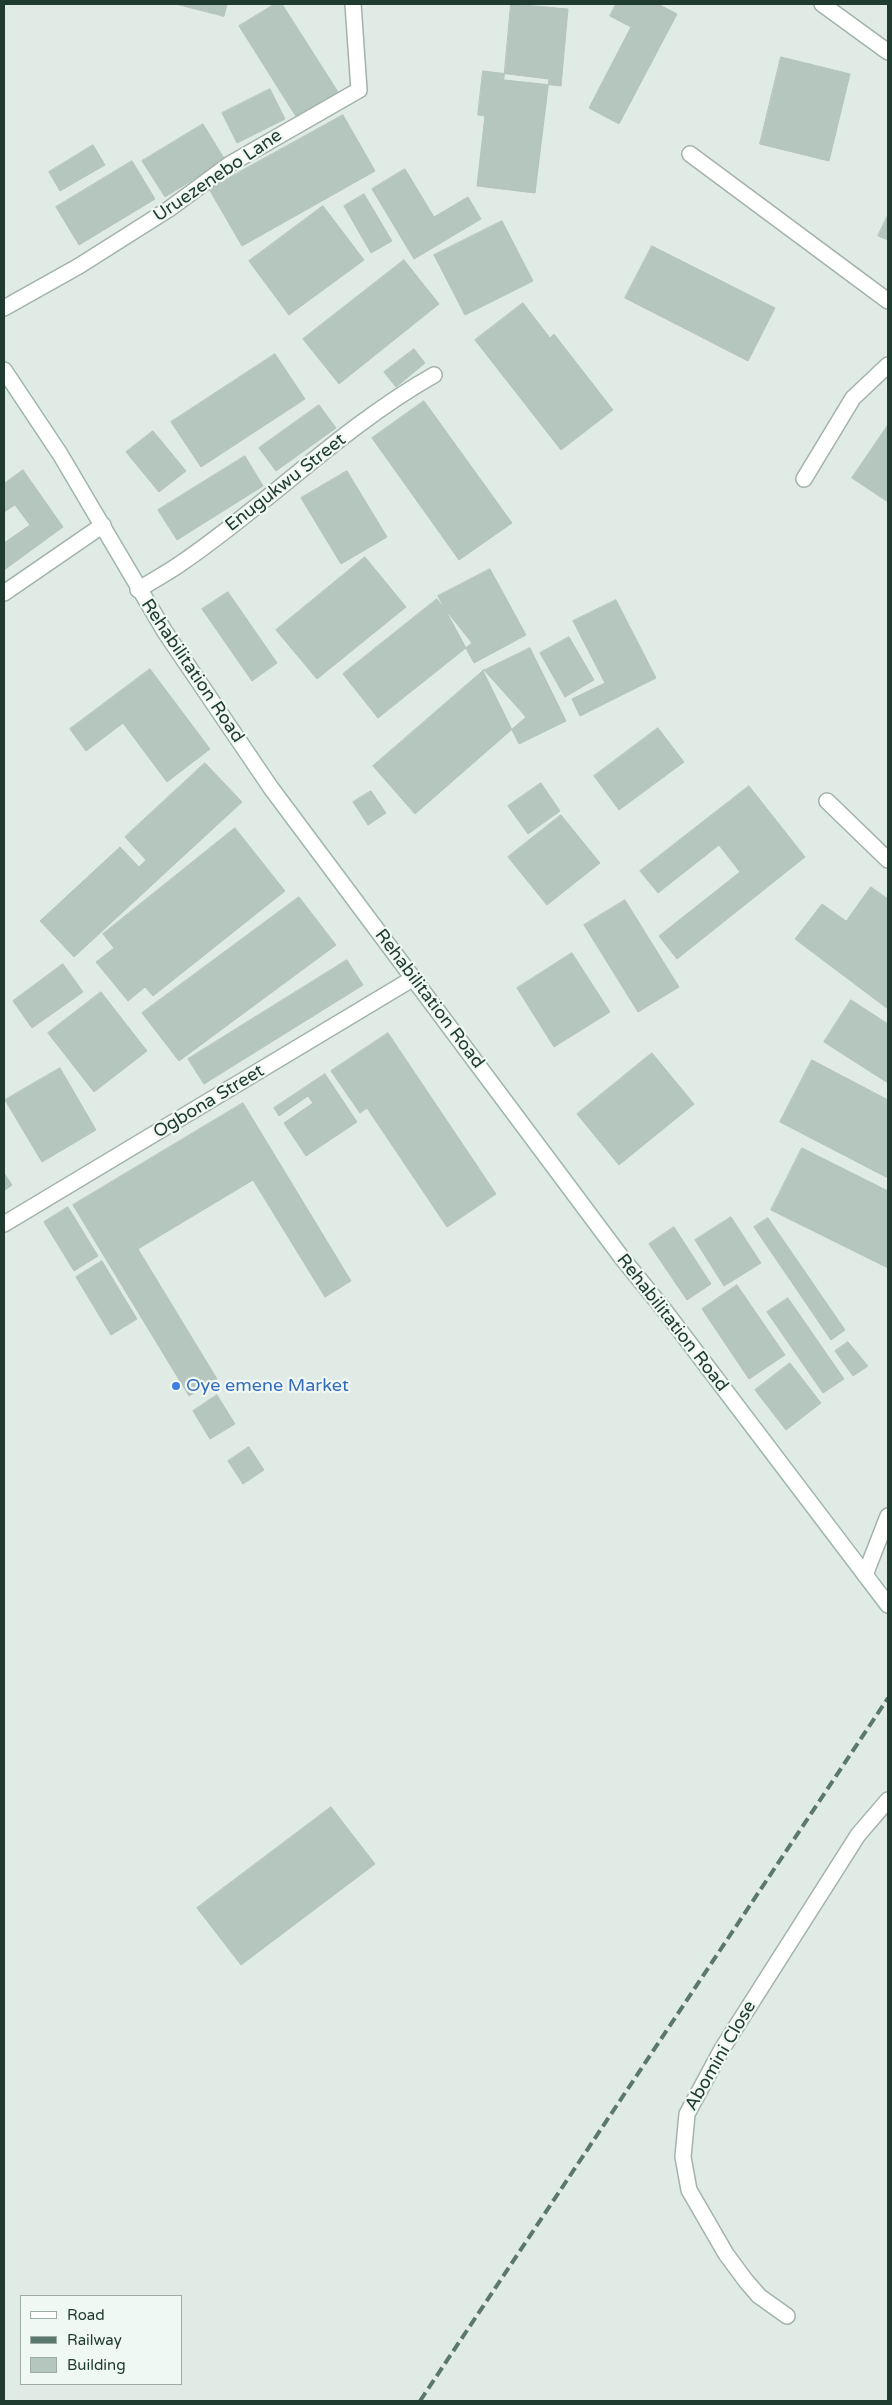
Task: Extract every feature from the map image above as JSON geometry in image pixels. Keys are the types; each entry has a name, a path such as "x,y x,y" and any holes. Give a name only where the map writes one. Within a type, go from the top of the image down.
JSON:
{"street":[{"name":"Uruezenebo Lane","path":"4,308 79,266 169,208 230,164 359,90 353,4"},
{"path":"822,4 888,52"},
{"path":"690,154 888,301"},
{"path":"804,479 853,398 888,365"},
{"name":"Rehabilitation Road","path":"4,370 60,454 103,525 138,590 271,788 412,979 445,1018 622,1258 665,1311 888,1605"},
{"name":"Enugukwu Street","path":"138,590 180,564 345,436 408,390 434,375"},
{"path":"4,593 103,525"},
{"path":"827,801 888,860"},
{"name":"Ogbona Street","path":"4,1224 412,979"},
{"path":"864,1575 888,1516"},
{"name":"Abomini Close","path":"787,2316 759,2296 746,2281 726,2254 689,2190 683,2157 686,2114 722,2049 858,1835 888,1800"}],"building":[{"path":"176,4 227,4 224,16"},
{"path":"275,4 282,4 338,92 297,118 239,26"},
{"path":"511,4 568,9 561,86 504,80"},
{"path":"616,4 658,4 677,14 619,124 589,108 631,27 610,16"},
{"path":"781,57 850,74 829,161 760,144"},
{"path":"483,71 549,79 535,193 477,186 485,116 478,115"},
{"path":"270,89 285,119 237,143 222,113"},
{"path":"343,115 375,171 242,246 209,189"},
{"path":"203,124 225,160 165,197 142,161"},
{"path":"93,145 105,165 60,191 49,172"},
{"path":"132,161 155,199 79,245 56,207"},
{"path":"405,169 434,217 468,197 481,219 414,259 372,189"},
{"path":"364,194 392,241 371,253 344,206"},
{"path":"323,206 364,260 289,315 249,261"},
{"path":"888,215 888,240 878,236"},
{"path":"502,221 533,281 465,315 434,255"},
{"path":"652,246 775,308 748,361 625,298"},
{"path":"404,260 439,304 339,384 303,339"},
{"path":"523,303 550,338 554,334 613,410 561,450 475,340"},
{"path":"414,349 425,363 396,387 384,372"},
{"path":"275,354 305,399 201,467 171,422"},
{"path":"424,401 512,523 459,560 372,438"},
{"path":"319,405 336,428 276,471 259,448"},
{"path":"888,425 888,502 852,478"},
{"path":"153,431 186,471 159,492 126,452"},
{"path":"245,456 263,486 177,540 158,510"},
{"path":"23,470 63,527 4,570 4,543 30,525 15,505 4,512 4,484"},
{"path":"347,471 387,537 341,564 301,498"},
{"path":"365,557 406,607 317,679 276,630"},
{"path":"490,569 526,635 474,663 438,596"},
{"path":"228,592 277,663 252,681 202,609"},
{"path":"437,599 472,643 378,718 343,674"},
{"path":"616,600 656,678 580,716 572,699 605,683 573,621"},
{"path":"569,637 594,680 565,697 540,653"},
{"path":"530,648 566,721 519,744 483,671"},
{"path":"150,669 210,749 167,782 123,723 86,751 70,729"},
{"path":"484,670 526,717 415,814 373,766"},
{"path":"658,728 684,762 619,810 594,776"},
{"path":"205,763 242,802 74,957 40,921 120,847 139,867 146,860 125,837"},
{"path":"541,783 560,811 528,834 508,806"},
{"path":"749,786 805,857 677,959 659,936 740,872 719,845 658,893 640,871"},
{"path":"371,791 386,813 368,825 353,802"},
{"path":"561,815 600,863 547,905 508,857"},
{"path":"235,828 285,891 153,996 145,987 128,1001 96,962 114,948 103,934"},
{"path":"871,887 888,899 888,1009 795,939 822,904 846,921"},
{"path":"299,897 336,945 179,1061 142,1013"},
{"path":"625,900 679,987 638,1012 584,925"},
{"path":"572,953 610,1012 554,1047 517,988"},
{"path":"347,960 363,985 204,1084 188,1059"},
{"path":"63,964 83,992 32,1028 13,1001"},
{"path":"101,992 147,1051 94,1092 48,1033"},
{"path":"851,1000 888,1024 888,1083 824,1042"},
{"path":"388,1033 496,1194 447,1227 367,1108 360,1113 331,1071"},
{"path":"652,1053 694,1104 619,1165 577,1114"},
{"path":"812,1060 888,1100 888,1178 780,1122"},
{"path":"60,1068 96,1130 42,1162 5,1100"},
{"path":"325,1074 357,1122 306,1156 284,1123 313,1103 308,1096 279,1116 274,1108"},
{"path":"243,1103 351,1281 325,1297 253,1180 138,1249 217,1379 189,1396 73,1205"},
{"path":"802,1148 888,1191 888,1268 771,1210"},
{"path":"4,1173 12,1185 4,1191"},
{"path":"68,1207 98,1256 74,1271 44,1222"},
{"path":"731,1217 761,1263 724,1286 695,1240"},
{"path":"768,1218 845,1330 831,1340 754,1227"},
{"path":"674,1227 711,1284 687,1300 649,1244"},
{"path":"102,1261 137,1319 111,1335 76,1277"},
{"path":"737,1285 785,1355 749,1379 702,1309"},
{"path":"788,1298 844,1379 823,1393 767,1312"},
{"path":"848,1342 868,1366 853,1376 835,1351"},
{"path":"790,1363 821,1403 786,1430 755,1390"},
{"path":"217,1395 235,1424 210,1439 193,1411"},
{"path":"249,1447 264,1470 243,1484 228,1461"},
{"path":"331,1807 375,1864 241,1965 197,1908"}],"railway":[{"path":"420,2401 888,1698"}],"place":[{"name":"Oye emene Market","path":"176,1386"}]}
